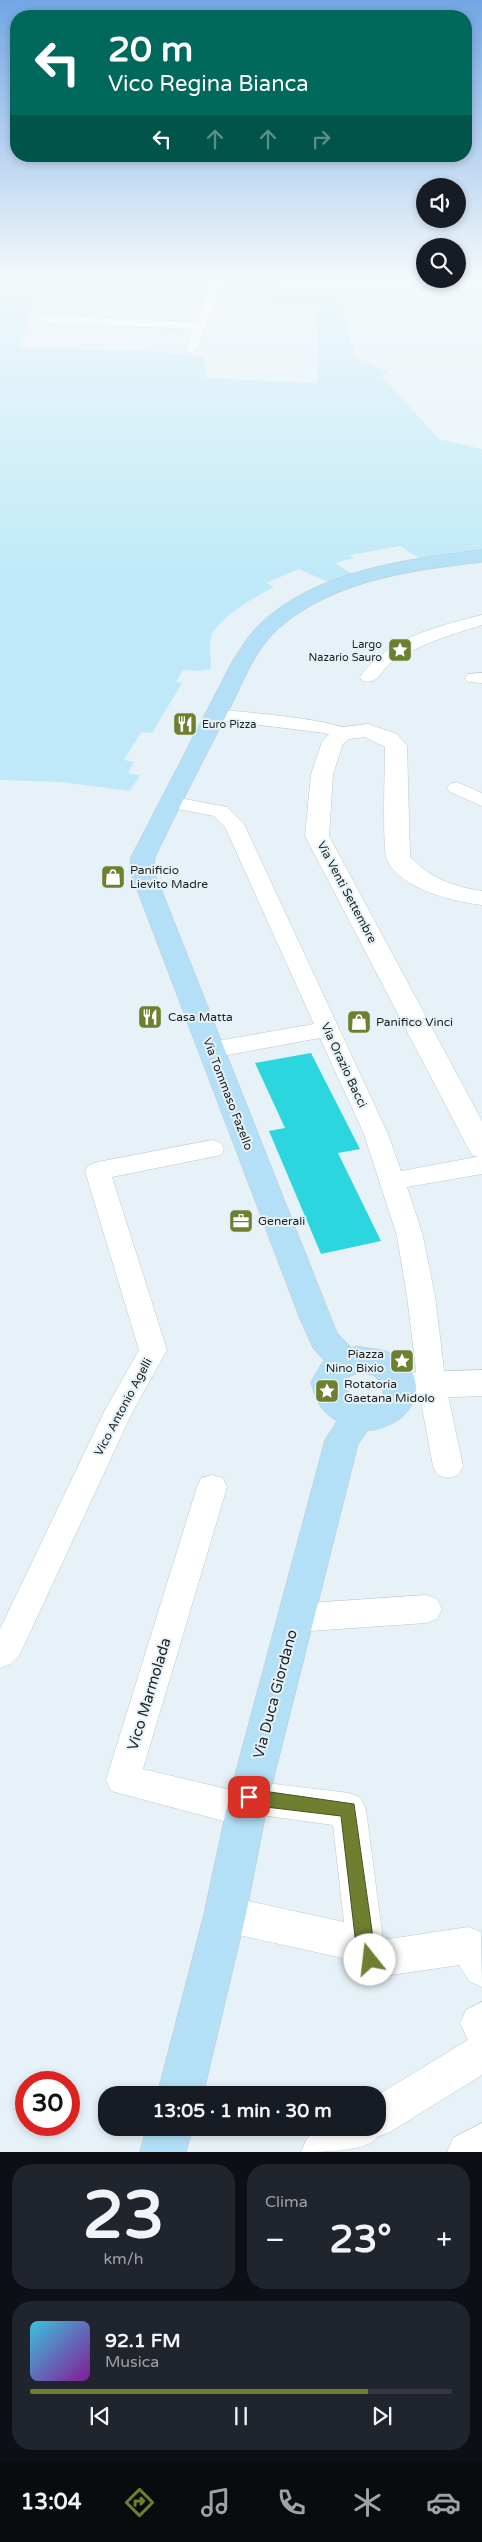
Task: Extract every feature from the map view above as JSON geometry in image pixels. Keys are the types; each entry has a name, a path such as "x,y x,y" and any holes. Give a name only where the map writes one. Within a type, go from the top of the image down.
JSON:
{"main road":[{"name":"Via Tommaso Fazello","path":"346,1363 324,1340 142,871 142,857 248,653 273,623 319,594 377,574 482,556"},
{"path":"357,1359 383,1364 416,1386 390,1410 372,1416 359,1416 337,1406 330,1396 328,1387 330,1377 336,1369 357,1359"},
{"name":"Via Duca Giordano","path":"182,2086 225,1914 247,1803 295,1618 342,1440 359,1416"},
{"path":"164,2152 168,2136"}],"street":[{"path":"368,677 384,659 425,637 482,620"},
{"path":"216,715 328,728 344,733 368,730 379,733 396,746 398,858 420,879 434,886 457,895 482,898"},
{"name":"Via Venti Settembre","path":"344,733 333,742 322,774 317,836 482,1148"},
{"path":"457,788 482,800"},
{"name":"Via Orazio Bacci","path":"169,802 220,811 234,824 376,1134 410,1236 421,1296 416,1386 448,1466"},
{"path":"211,1050 327,1029"},
{"name":"Vico Antonio Agelli","path":"0,1654 8,1646 118,1412 153,1350 98,1172 212,1149"},
{"path":"392,1180 482,1165"},
{"path":"416,1386 482,1383"},
{"name":"Vico Marmolada","path":"212,1488 121,1787 247,1803 348,1810 365,1945"},
{"path":"295,1618 426,1609"},
{"path":"225,1914 365,1945 370,1960 468,1945 482,1968"},
{"path":"482,2021 479,2023 482,2028"},
{"path":"386,2112 482,2053"},
{"path":"321,2152 348,2136"},
{"path":"467,2152 482,2143"}],"shaded area":[{"path":"0,375 207,375 207,378 317,383 317,375 383,375 439,439 482,449 482,551 419,558 400,546 350,555 354,558 335,563 352,574 328,582 299,569 266,583 274,587 238,608 220,623 214,631 210,642 211,669 199,671 183,670 176,682 182,683 152,733 141,732 124,760 134,762 128,773 140,775 130,791 61,782 0,780"}],"building":[{"path":"311,1053 360,1149 338,1153 381,1241 321,1254 269,1131 285,1128 255,1063"}],"place":[{"name":"Largo Nazario Sauro","path":"400,650"},
{"name":"Euro Pizza","path":"185,724"},
{"name":"Panificio Lievito Madre","path":"113,877"},
{"name":"Casa Matta","path":"150,1017"},
{"name":"Panifico Vinci","path":"359,1022"},
{"name":"Generali","path":"241,1221"},
{"name":"Piazza Nino Bixio","path":"402,1361"},
{"name":"Rotatoria Gaetana Midolo","path":"327,1391"}],"route":[{"path":"249,1797 348,1810 365,1945 370,1960"}]}
